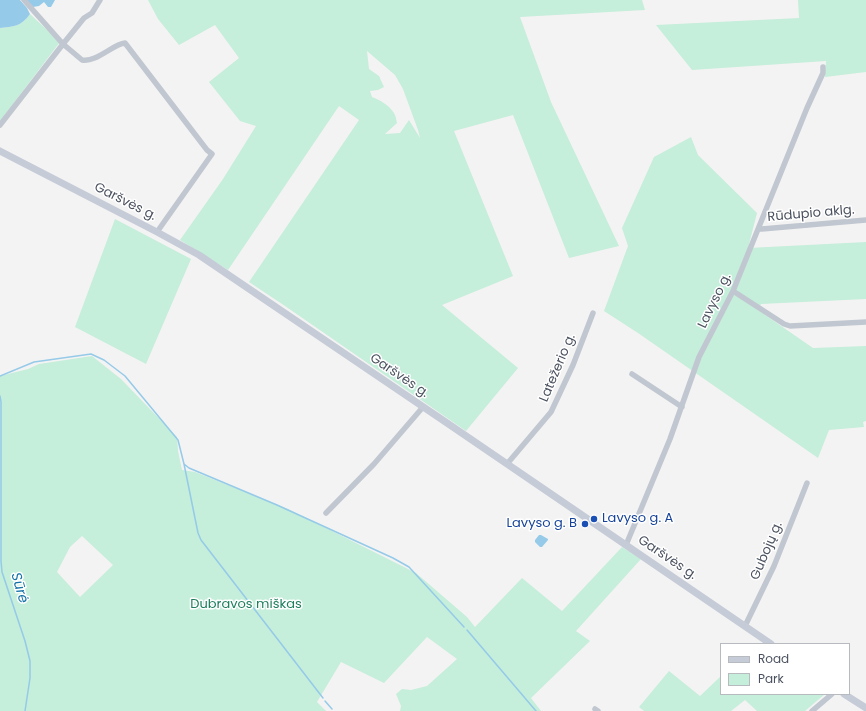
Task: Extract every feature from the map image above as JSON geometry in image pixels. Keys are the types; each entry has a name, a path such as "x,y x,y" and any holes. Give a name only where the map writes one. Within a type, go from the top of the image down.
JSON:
{"main road":[{"name":"Garšvės g.","path":"0,151 199,255 770,643"},
{"path":"846,695 866,708"}],"street":[{"path":"24,0 63,44 82,60 90,60 122,43 125,43 207,150 212,154 157,232"},
{"path":"0,125 84,18 92,13 100,0"},
{"name":"Lavyso g.","path":"626,545 670,439 700,357 733,291 823,73 823,67"},
{"name":"Rūdupio aklg.","path":"759,229 866,220"},
{"path":"733,291 784,324 790,326 866,322"},
{"name":"Latežerio g.","path":"507,464 551,412 573,365 593,313"},
{"path":"632,374 682,407"},
{"path":"326,513 374,464 424,407"},
{"name":"Gubojų g.","path":"745,626 774,566 807,483"},
{"path":"812,711 831,695"}],"green space":[{"path":"148,0 642,0 645,10 520,17 551,102 619,246 569,258 513,115 454,131 513,276 442,305 518,368 466,431 249,282 359,120 339,106 228,270 180,240 223,179 256,126 240,121 209,82 239,58 215,25 179,45 158,19","holes":["367,51 395,75 403,89 420,138 409,120 400,133 385,134 397,123 395,114 392,110 381,101 372,97 370,91 378,90 384,87 379,76 369,69"]},
{"path":"798,0 866,0 866,72 825,77 826,61 692,70 656,25 799,18"},
{"path":"30,14 60,42 0,121 0,28 17,25 24,21"},
{"path":"691,137 698,155 757,213 748,248 866,242 866,299 761,304 758,310 813,348 866,346 866,421 863,422 864,427 829,430 818,458 604,311 628,246 622,228 654,157"},
{"path":"115,219 191,259 146,364 75,327"},
{"name":"Dubravos miškas","path":"92,356 121,379 177,437 182,470 195,472 288,509 416,573 467,617 475,627 522,578 562,611 622,547 641,559 576,631 590,641 531,698 541,711 400,711 401,706 396,694 402,689 411,690 427,686 457,659 427,637 384,683 341,662 317,702 326,711 0,711 0,376 28,369 39,364","holes":["82,536 113,565 80,597 57,572 70,547"]},
{"path":"669,671 700,696 720,677 720,695 824,695 805,711 757,711 745,700 731,711 644,711 639,707"}],"water":[{"path":"0,0 20,0 30,14 24,21 17,25 0,28"},
{"path":"26,0 55,0 51,7 48,7 44,2 39,6 33,7"},
{"path":"539,535 548,539 542,547 535,542"}],"waterway":[{"path":"0,376 34,362 91,354 104,360 125,376 178,440 184,464 189,468 277,505 393,558 409,567 464,627"},
{"name":"Sūrė","path":"0,396 1,561 2,572 25,641 30,661 30,678 25,711"},
{"path":"184,464 198,533 201,540 323,698"},
{"path":"467,630 536,711"},
{"path":"325,701 332,709"}],"place":[{"name":"Lavyso g. A","path":"594,519"},
{"name":"Lavyso g. B","path":"585,524"}]}
